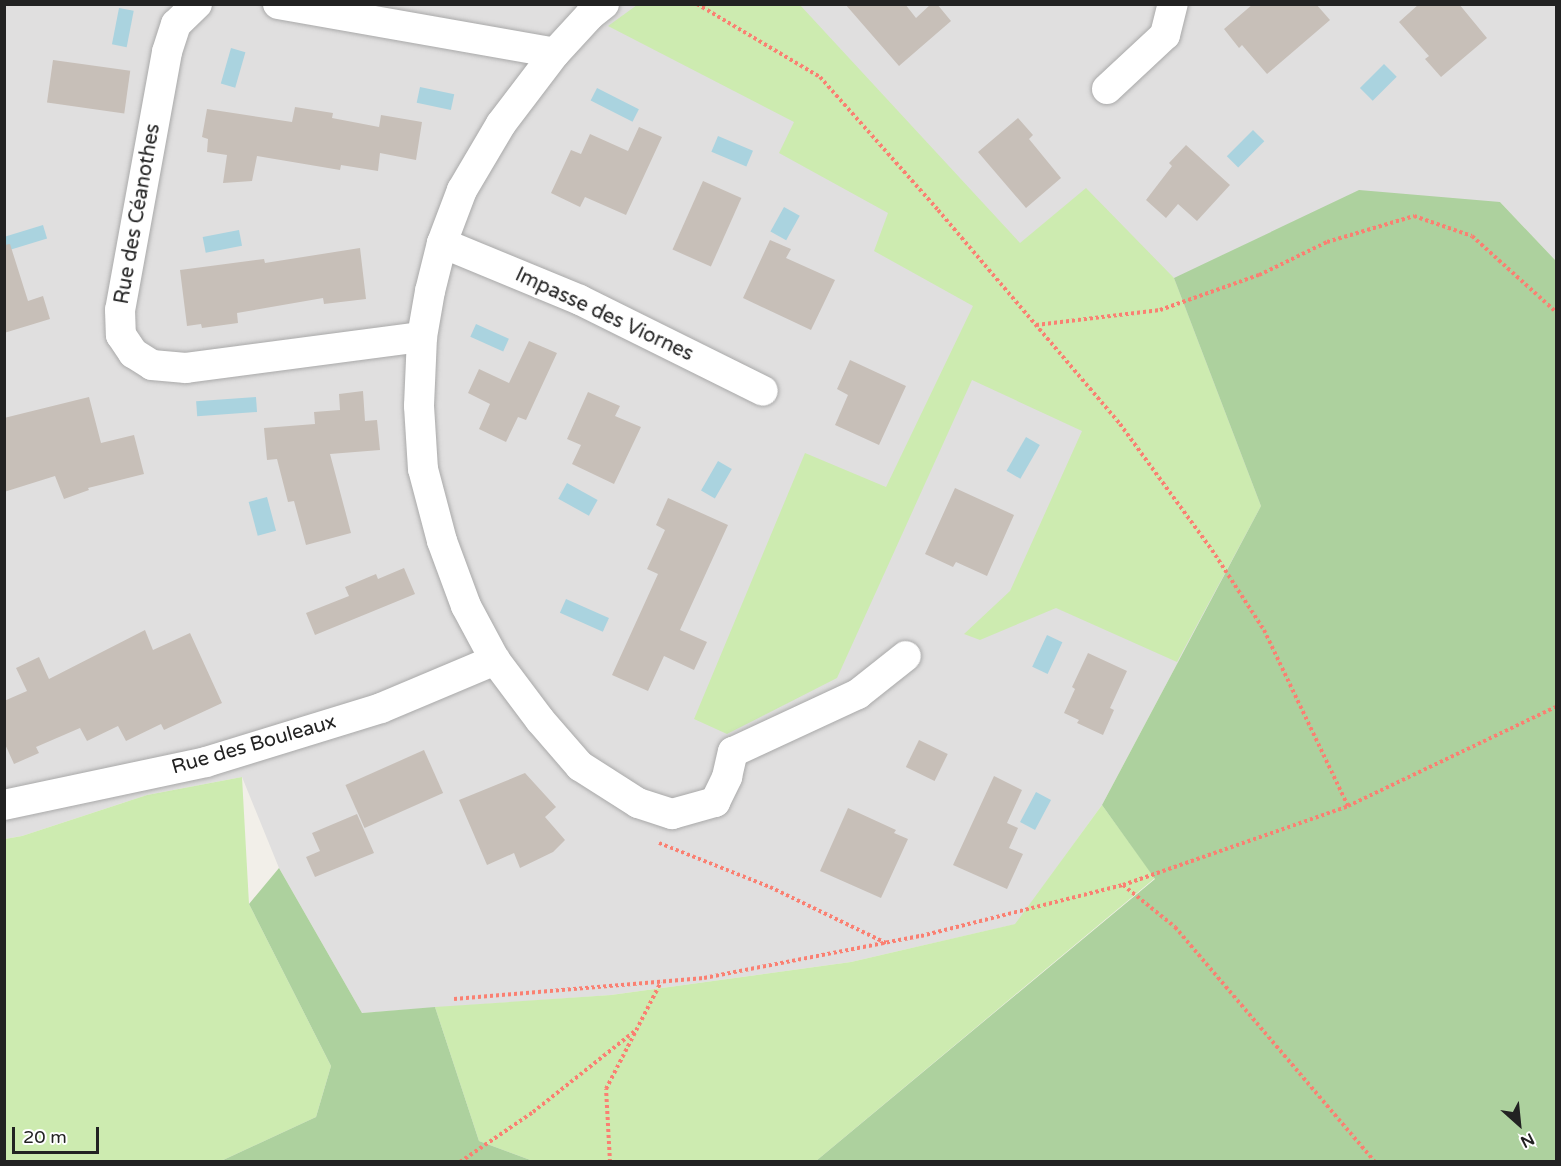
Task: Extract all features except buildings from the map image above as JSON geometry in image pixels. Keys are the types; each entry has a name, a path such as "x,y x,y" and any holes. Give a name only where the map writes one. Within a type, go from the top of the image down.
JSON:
{"street":[{"name":"Rue des Céanothes","path":"197,4 176,24 165,64 120,310 121,335 133,353 152,365 186,369 422,337"},
{"path":"278,4 555,53"},
{"path":"604,4 590,15 555,53 501,124 462,190 442,243 422,337 418,406 423,469 442,541 466,606 495,660 540,720 580,766 638,803 672,814 715,802 727,777 733,752 858,694 906,656"},
{"path":"1107,89 1165,35 1173,4"},
{"name":"Impasse des Viornes","path":"442,243 579,300 764,391"},
{"name":"Rue des Bouleaux","path":"4,805 206,762 381,708 495,660"}],"path":[{"path":"697,4 723,22 820,77 1119,424 1225,570 1264,630 1348,806"},
{"path":"1036,325 1160,310 1259,275 1328,242 1414,216 1472,236 1557,312"},
{"path":"454,999 704,978 886,943 1123,885 1348,806 1557,707"},
{"path":"652,840 770,887 886,943"},
{"path":"1123,885 1175,927 1375,1161"},
{"path":"610,1161 606,1089 661,982"},
{"path":"460,1161 533,1112 636,1030"}],"shaded area":[{"path":"5,5 1556,5 1556,261 1500,202 1261,506 1102,805 1016,924 851,962 611,995 362,1013 279,868 242,777 147,795 22,836 5,839"}],"green space":[{"path":"637,5 800,5 1020,243 1086,188 1174,278 1261,506 1177,662 1056,608 980,640 964,634 1010,591 1082,431 972,380 837,678 727,734 694,719 805,453 886,487 973,306 874,251 888,213 779,153 794,122 608,26"},
{"path":"1359,190 1500,202 1556,261 1556,1161 816,1161 1155,879 1102,805 1261,506 1174,278"},
{"path":"242,777 249,904 331,1066 316,1117 221,1161 5,1162 5,839 22,836 147,795"},
{"path":"1102,805 1155,878 816,1161 533,1161 479,1141 435,1007 611,995 851,962 1015,924"},
{"path":"279,868 362,1013 435,1007 479,1141 533,1161 221,1161 316,1117 331,1066 249,904"}],"water":[{"path":"119,8 134,11 127,47 112,44"},
{"path":"231,48 245,52 235,88 221,84"},
{"path":"1384,64 1397,77 1373,101 1360,88"},
{"path":"420,87 454,94 451,110 417,103"},
{"path":"597,88 639,109 633,122 591,100"},
{"path":"1253,130 1264,141 1238,167 1227,156"},
{"path":"718,136 753,151 746,166 711,152"},
{"path":"784,207 800,216 786,240 770,231"},
{"path":"43,225 47,238 8,250 4,237"},
{"path":"239,230 242,246 206,253 203,237"},
{"path":"476,324 509,339 503,351 470,337"},
{"path":"256,397 257,412 197,416 196,401"},
{"path":"1026,437 1040,445 1020,479 1006,471"},
{"path":"718,461 732,469 715,498 701,490"},
{"path":"567,483 598,500 589,516 558,499"},
{"path":"267,497 276,531 258,536 249,502"},
{"path":"566,599 609,618 603,632 560,613"},
{"path":"1047,635 1062,642 1048,674 1032,667"},
{"path":"1036,792 1051,800 1035,830 1020,822"}]}
